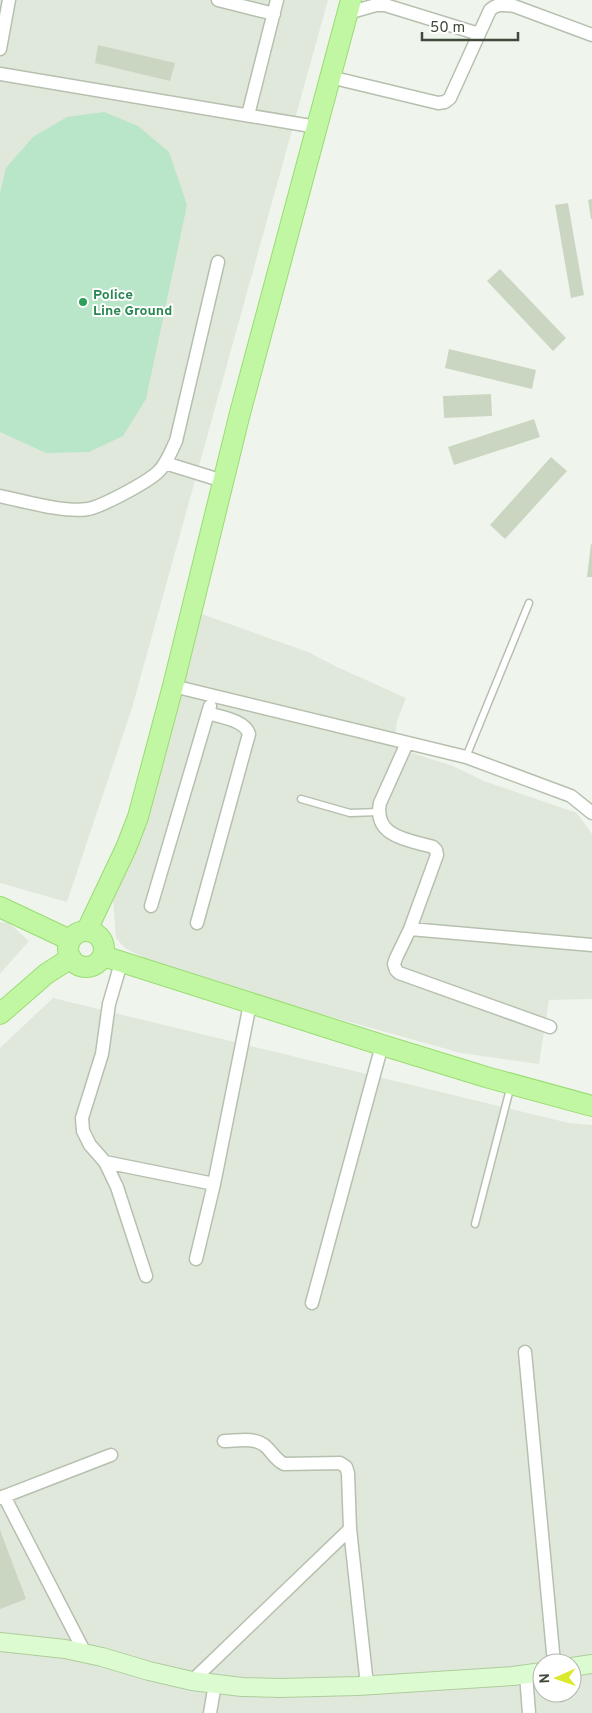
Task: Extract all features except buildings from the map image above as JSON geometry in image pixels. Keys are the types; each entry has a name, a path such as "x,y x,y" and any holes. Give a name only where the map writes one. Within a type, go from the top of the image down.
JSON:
{"main road":[{"path":"0,1014 46,974 76,943 126,848 138,817 173,686 223,481 350,6"},
{"path":"0,906 76,943 98,934 112,960"},
{"path":"76,943 79,966 85,967 112,960 382,1045 592,1106"}],"street":[{"path":"218,0 274,14"},
{"path":"248,115 277,0"},
{"path":"330,77 438,103 445,102 450,98 490,10 502,4 514,6 592,34"},
{"path":"0,49 5,5"},
{"path":"350,6 385,5 479,34"},
{"path":"0,74 317,127"},
{"path":"0,496 55,507 87,509 99,505 150,478 160,470 176,441 218,262"},
{"path":"165,463 223,481"},
{"path":"173,686 466,758 572,796 592,812"},
{"path":"151,906 213,696"},
{"path":"197,923 250,734 248,728 241,724 208,713"},
{"path":"407,743 380,803 378,812 380,821 392,834 433,847 437,855 410,928 394,964 396,970 399,973 550,1027"},
{"path":"410,928 592,944"},
{"path":"112,960 109,1004 102,1054 82,1118 83,1131 104,1162 117,1187 146,1276"},
{"path":"196,1259 214,1184 250,1004"},
{"path":"312,1303 382,1045"},
{"path":"104,1162 214,1184"},
{"path":"525,1352 553,1653"},
{"path":"224,1441 258,1442 264,1445 277,1460 284,1464 340,1463 346,1467 348,1473 350,1529 367,1685"},
{"path":"85,1653 2,1497 111,1455"},
{"path":"192,1681 350,1529"},
{"path":"0,1642 85,1653 192,1681 280,1688 367,1685 532,1673"},
{"path":"210,1713 215,1684"},
{"path":"529,1713 532,1689"}],"lane":[{"path":"466,758 529,603"},
{"path":"301,799 350,813 378,812"},
{"path":"475,1224 511,1084"}],"shaded area":[{"path":"0,0 328,0 132,708 67,902 0,883"},
{"path":"199,613 308,652 406,698 397,721 394,747 453,766 484,781 577,813 592,834 592,999 549,1000 539,1064 461,1053 213,984 146,959 125,948 116,938 113,900"},
{"path":"0,922 9,923 29,941 0,974"},
{"path":"53,998 569,1123 592,1125 592,1713 0,1713 0,1048"}],"green space":[{"name":"Police Line Ground","path":"104,112 138,126 169,152 187,205 146,399 123,436 89,452 46,453 0,432 0,193 6,168 33,137 67,117"}],"place":[{"name":"Police Line Ground","path":"83,302"}]}
